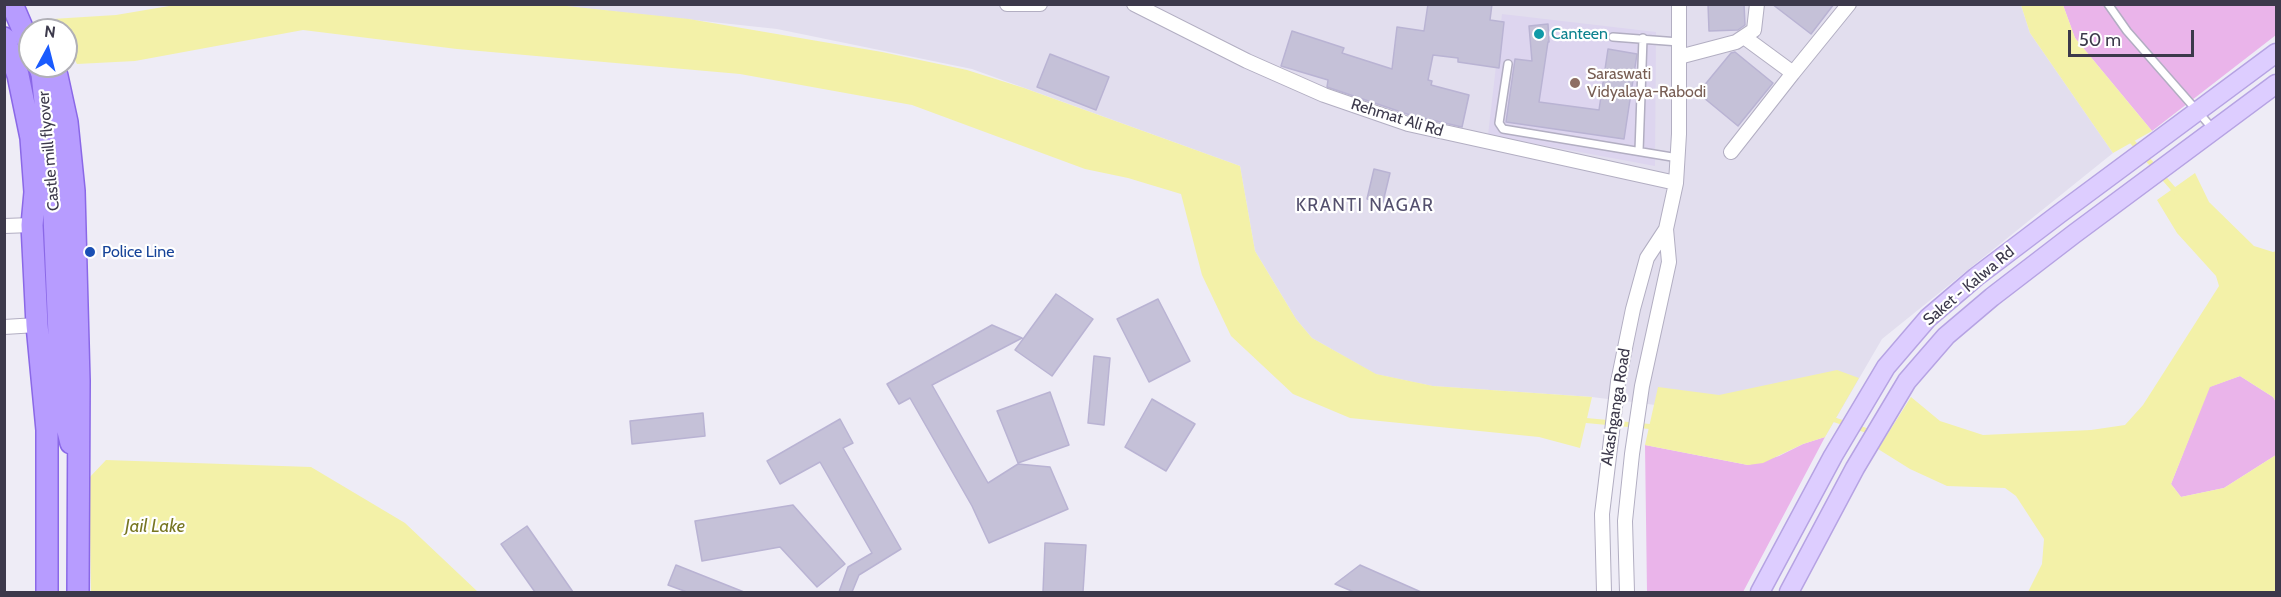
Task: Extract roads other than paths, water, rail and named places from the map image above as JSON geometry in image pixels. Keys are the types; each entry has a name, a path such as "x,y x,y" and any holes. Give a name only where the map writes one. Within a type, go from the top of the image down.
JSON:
{"main road":[{"path":"12,4 18,18"},
{"path":"26,4 32,18"},
{"path":"4,38 18,75 31,138 35,192 32,225 37,325 47,429 47,592"},
{"path":"2189,117 2277,53"},
{"name":"Castle mill flyover","path":"42,78 56,237 62,407 74,456 78,500"},
{"path":"57,78 67,122 75,191 79,381 78,592"},
{"path":"2214,130 2277,84"},
{"name":"Saket - Kalwa Rd","path":"1760,592 1833,456 1886,367 1928,318 1976,277 2189,117"},
{"name":"Saket - Kalwa Rd","path":"1789,592 1855,468 1907,381 1946,336 1992,297 2214,130"},
{"path":"2059,214 2074,234"}],"street":[{"path":"1007,4 1031,5"},
{"name":"Rehmat Ali Rd","path":"1134,4 1247,62 1313,90 1408,124 1676,183"},
{"name":"Akashganga Road","path":"1627,592 1625,521 1632,454 1642,386 1669,262 1666,229 1676,183 1679,4"},
{"path":"1731,152 1849,4"},
{"path":"1679,57 1736,42 1744,37 1754,30 1758,6"},
{"path":"1744,37 1793,73"},
{"path":"4,226 32,225"},
{"name":"Akashganga Road","path":"1604,592 1602,514 1618,382 1633,309 1647,258 1666,229"},
{"path":"4,327 37,325"}],"lane":[{"path":"2108,4 2189,117 2214,130"},
{"path":"1613,37 1679,42"},
{"path":"1639,151 1642,38"},
{"path":"1508,64 1499,123 1503,129 1678,158"}],"water":[{"path":"181,4 557,5 689,19 882,52 967,70 1024,88 1240,166 1255,251 1296,319 1312,338 1376,374 1433,386 1592,397 1580,448 1539,437 1350,418 1293,394 1231,336 1202,275 1181,194 1128,178 1085,169 912,105 740,74 457,49 303,30 135,61 78,64 78,18 68,18 116,15"},
{"path":"2021,5 2063,5 2075,38 2152,131 2113,153 2030,33"},
{"path":"2195,173 2209,202 2254,246 2276,251 2276,402 2273,397 2240,376 2210,387 2171,484 2181,497 2224,488 2276,455 2276,592 2028,592 2042,564 2044,539 2016,496 2005,488 1947,486 1910,469 1878,449 1911,397 1940,421 1983,435 2091,430 2125,425 2143,405 2219,286 2216,276 2177,233 2157,200"},
{"path":"1837,370 1859,378 1825,437 1803,444 1763,463 1748,465 1645,445 1658,387 1719,395"},
{"name":"Jail Lake","path":"106,460 311,467 405,523 478,592 91,592 89,478"}],"waterway":[{"path":"2129,138 2176,192"},
{"path":"1829,418 1871,432"},
{"path":"1581,420 1655,427"}],"place":[{"name":"Canteen","path":"1539,34"},
{"name":"Saraswati Vidyalaya-Rabodi","path":"1575,83"},
{"name":"Police Line","path":"90,252"}],"district":[{"name":"KRANTI NAGAR","path":"1365,206"}]}
